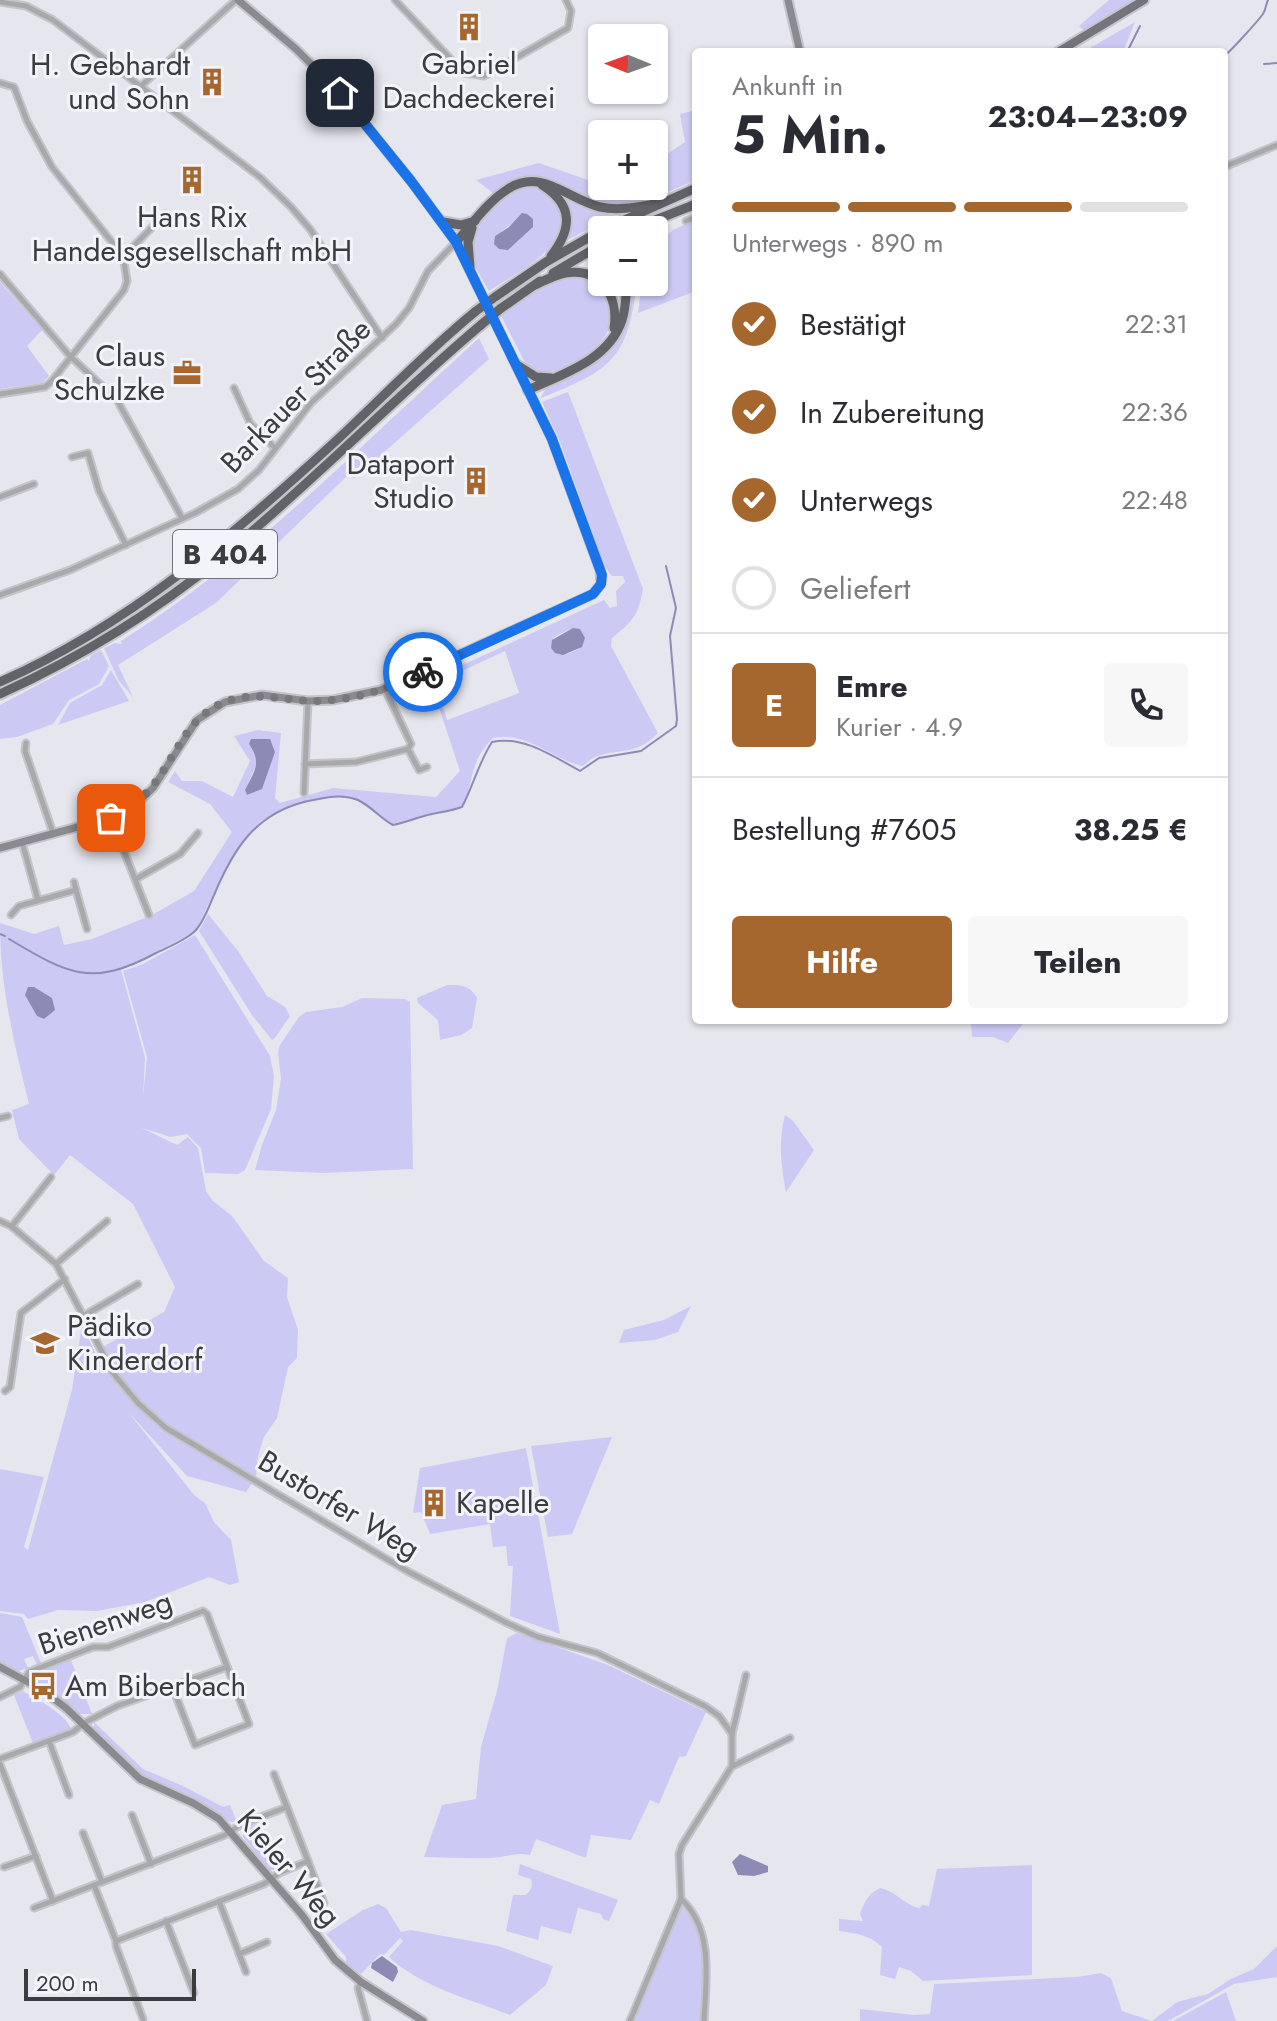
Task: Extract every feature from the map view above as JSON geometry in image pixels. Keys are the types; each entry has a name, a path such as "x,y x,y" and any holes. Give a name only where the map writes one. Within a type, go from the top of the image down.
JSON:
{"highway":[{"path":"456,242 510,187 536,182 554,185 602,207 620,209 655,204"},
{"path":"536,182 557,196 567,217 563,237 546,262"},
{"name":"B 404","path":"631,216 692,190"},
{"path":"665,216 692,206"},
{"path":"668,217 673,213"},
{"path":"443,222 461,225 475,221"},
{"path":"470,267 468,242 475,221"},
{"name":"B 404","path":"0,682 97,631 198,562 262,508 476,311 546,262 588,238"},
{"name":"B 404","path":"0,694 129,623 203,572 249,534 420,376 500,309 588,253"},
{"path":"535,285 559,274 577,272 601,281 610,292 615,306 611,339"},
{"path":"528,390 588,362 611,339 622,320 625,296"},
{"path":"517,365 536,377 554,377"}],"main road":[{"path":"1065,48 1144,0"}],"street":[{"path":"0,848 111,818 135,805 147,795 190,730 211,709 225,702 249,696 308,701 344,699 385,689 593,594 601,584 600,570 557,452 470,267 443,222 340,93 296,49 237,0 141,86"},
{"path":"395,0 464,73 484,76 568,28 571,11 566,0"},
{"path":"788,0 799,48"},
{"path":"0,2 26,6 53,20 261,178 310,229 382,338"},
{"path":"0,83 14,87 40,148 123,256 127,281 124,290 45,387 0,394"},
{"path":"1228,165 1277,145"},
{"path":"123,256 165,214"},
{"path":"686,221 692,219"},
{"name":"Barkauer Straße","path":"0,595 70,570 182,519 238,489 259,470 311,403 406,312 434,263 456,242"},
{"path":"0,274 70,356 117,400 182,519"},
{"path":"234,388 250,423 275,448"},
{"path":"72,457 88,453 99,491 126,545"},
{"path":"0,497 34,484"},
{"path":"305,764 356,762 408,749 411,744 385,689"},
{"path":"304,793 308,701"},
{"path":"26,743 25,751 53,833"},
{"path":"408,749 419,770 427,767"},
{"path":"111,818 149,915"},
{"path":"135,879 180,854 198,833"},
{"path":"22,842 38,900"},
{"path":"74,882 87,929"},
{"path":"11,915 15,908 76,890"},
{"path":"0,1118 8,1116"},
{"path":"11,1226 51,1177"},
{"name":"Bustorfer Weg","path":"0,1221 11,1226 56,1264 113,1373 124,1388 166,1428 407,1571 497,1618 538,1637 597,1653 705,1706 719,1716 732,1734"},
{"path":"56,1264 107,1221"},
{"path":"5,1391 10,1387 21,1313 65,1279"},
{"path":"85,1315 138,1284"},
{"name":"Bienenweg","path":"0,1697 16,1691 29,1672 93,1647 108,1647 203,1611 207,1614 227,1667"},
{"name":"Kieler Weg","path":"0,1667 41,1689 84,1723 140,1779 193,1803 219,1819 302,1915 321,1944 361,1982 423,2021"},
{"path":"53,1901 0,1762 73,1732 117,1706 172,1686 227,1667 249,1724 195,1745 172,1686"},
{"path":"732,1766 732,1734 746,1675"},
{"path":"630,2021 681,1899 679,1854 682,1845 732,1766 790,1738"},
{"path":"49,1741 69,1795"},
{"path":"274,1774 324,1903"},
{"path":"34,1908 151,1864 287,1807"},
{"path":"132,1815 151,1864"},
{"path":"83,1833 102,1882"},
{"path":"4,1867 36,1856"},
{"path":"116,1941 264,1884 279,1873 308,1861"},
{"path":"94,1885 143,2019"},
{"path":"681,1899 690,1908 704,1942 704,2021"},
{"path":"219,1901 246,1972"},
{"path":"166,1921 194,1993"},
{"path":"239,1954 267,1942"},
{"path":"361,1982 358,1988 367,2021"}],"shaded area":[{"path":"1109,0 1133,0 1084,31 1079,26"},
{"path":"1135,22 1125,48 1090,48"},
{"path":"692,111 692,182 668,191 668,154 685,142 680,114"},
{"path":"539,163 588,180 588,198 541,178 526,177 510,181 493,193 476,180"},
{"path":"534,187 550,195 562,217 560,230 542,255 489,291 473,261 471,241 480,221 496,203 515,190","holes":["514,222 533,227 508,250 495,236"]},
{"path":"556,191 621,212 613,216 588,216 588,229 564,242 566,236"},
{"path":"593,200 645,200 619,205"},
{"path":"522,213 533,219 533,227 508,250 499,249 494,244 495,236"},
{"path":"692,221 692,293 638,313 640,296 668,296 668,235"},
{"path":"579,276 588,280 588,296 606,296 611,308 609,330 593,350 575,362 541,375 528,368 501,316 547,285"},
{"path":"0,282 42,330 27,346 49,376 42,383 0,389"},
{"path":"627,296 635,296 628,329 612,359 584,379 541,398 551,385 606,353 619,328"},
{"path":"479,338 489,359 355,478 347,476 216,603 118,665 133,697 119,681 104,648 115,643 122,644 121,641 217,573 262,536"},
{"path":"568,392 643,589 637,612 612,638 611,646 658,733 643,745 596,757 582,766 517,738 493,738 475,764 462,807 393,825 356,800 334,796 275,813 261,821 244,840 222,876 195,932 121,970 145,1058 143,1097 147,1057 123,971 143,964 195,935 270,1056 274,1076 271,1109 245,1170 238,1174 205,1173 201,1148 187,1134 171,1137 142,1128 177,1145 188,1137 198,1148 206,1191 213,1201 232,1216 264,1261 288,1278 287,1297 298,1330 297,1358 288,1367 277,1418 264,1437 256,1477 246,1492 187,1476 129,1413 194,1495 205,1503 214,1522 231,1540 239,1582 230,1585 209,1577 145,1602 97,1611 58,1610 28,1619 24,1614 0,1611 0,1469 44,1477 24,1547 28,1550 72,1390 82,1324 97,1357 101,1348 164,1312 175,1287 133,1204 70,1155 54,1175 19,1139 12,1110 29,1104 5,992 0,923 34,934 59,926 64,945 92,939 152,915 194,891 232,832 210,804 168,782 175,771 182,781 202,781 233,797 250,761 234,736 258,730 281,733 275,798 280,803 333,788 436,797 460,771 430,680 604,600 610,608 617,606 616,591 625,582 623,576 612,576 604,566 560,442 542,402","holes":["573,628 579,649 567,654 551,648 554,637","505,651 519,693 447,720 436,683","252,748 275,752 258,791 247,795 245,790 257,763 257,754"]},
{"path":"573,628 580,629 585,638 582,647 563,655 555,653 551,648 552,640"},
{"path":"101,650 109,666 99,684 69,700 53,724 17,737 0,739 0,705 87,659 89,661 91,655"},
{"path":"111,670 129,701 58,725 70,703 102,685"},
{"path":"251,739 270,739 275,752 262,789 247,795 245,790 256,762 249,744"},
{"path":"208,914 238,951 267,996 285,1007 290,1016 272,1040 252,1015 199,931"},
{"path":"447,985 465,987 477,998 472,1028 461,1035 440,1040 438,1020 418,1003 417,998"},
{"path":"28,987 34,987 52,998 55,1010 44,1019 37,1016 25,995"},
{"path":"362,998 405,999 410,1002 413,1169 324,1173 255,1170 276,1110 281,1079 280,1045 299,1017 306,1012 342,1007"},
{"path":"971,1024 1023,1024 1008,1043 993,1037 972,1037"},
{"path":"785,1115 814,1150 786,1192 781,1154"},
{"path":"691,1306 678,1332 655,1340 619,1343 624,1330 664,1320"},
{"path":"612,1437 572,1534 548,1537 531,1446"},
{"path":"526,1448 560,1634 510,1616 513,1566 508,1566 506,1546 493,1547 490,1524 430,1534 421,1512 413,1513 420,1468"},
{"path":"0,1613 22,1617 41,1663 37,1665 33,1656 24,1659 28,1668 19,1671 0,1663"},
{"path":"517,1633 608,1665 706,1712 686,1756 679,1757 659,1804 650,1800 631,1840 591,1835 586,1858 536,1839 530,1855 424,1857 442,1805 476,1799 481,1747 497,1691 507,1638"},
{"path":"71,1660 92,1714 80,1714 35,1681 36,1673"},
{"path":"23,1691 57,1712 72,1730 33,1743 14,1695"},
{"path":"94,1722 143,1769 223,1807 230,1805 237,1822 230,1822 194,1798 141,1774 94,1729"},
{"path":"257,1824 275,1870 269,1870 243,1837 243,1829"},
{"path":"740,1854 768,1866 768,1872 754,1876 738,1875 732,1862"},
{"path":"520,1864 618,1900 609,1921 603,1919 601,1914 578,1908 571,1934 541,1926 538,1940 506,1931 513,1895 525,1895 532,1886 531,1879 518,1875"},
{"path":"1032,1865 1032,1975 923,1981 911,1971 899,1967 895,1979 880,1975 882,1947 862,1935 839,1931 839,1919 863,1921 860,1914 865,1902 880,1888 919,1908 929,1906 937,1869"},
{"path":"378,1904 386,1908 401,1932 411,1930 498,1946 553,1966 546,1985 510,2015 446,1991 402,1967 389,1957 403,1941 400,1938 361,1974 346,1963 346,1957 326,1934"},
{"path":"681,1906 697,1930 701,1945 701,2021 634,2021"},
{"path":"1277,1946 1277,1977 1234,1984 1168,2021 1152,2021 1177,2002 1208,1994 1254,1969"},
{"path":"382,1956 397,1967 393,1982 371,1968 372,1963"},
{"path":"1101,1973 1111,1978 1122,2011 1152,2021 860,2021 860,2009 930,2014 934,1984 1077,1977"},
{"path":"1226,1992 1236,2021 1173,2021"}],"waterway":[{"path":"1228,52 1262,15 1268,0"},
{"path":"1129,48 1140,26"},
{"path":"1264,64 1277,63"},
{"path":"9,939 64,968 96,973 114,970 171,946 194,932 203,920 229,863 247,836 287,808 318,799 344,797 358,800 393,825 462,807 492,742 526,744 580,771 599,758 641,751 676,726 677,719 670,636 676,608 666,566"},
{"path":"0,934 5,936"}],"way so far":[{"path":"111,818 147,795 194,724 225,702 262,695 308,701 353,697 385,689 423,672"}],"place":[{"name":"Gabriel Dachdeckerei","path":"469,27"},
{"name":"H. Gebhardt und Sohn","path":"212,82"},
{"name":"Hans Rix Handelsgesellschaft mbH","path":"192,180"},
{"name":"Claus Schulzke","path":"187,373"},
{"name":"Dataport Studio","path":"476,481"},
{"name":"Pädiko Kinderdorf","path":"45,1343"},
{"name":"Kapelle","path":"434,1503"},
{"name":"Am Biberbach","path":"43,1686"}],"route":[{"path":"340,93 456,242 552,439 602,575 601,584 593,594 423,672"}]}
